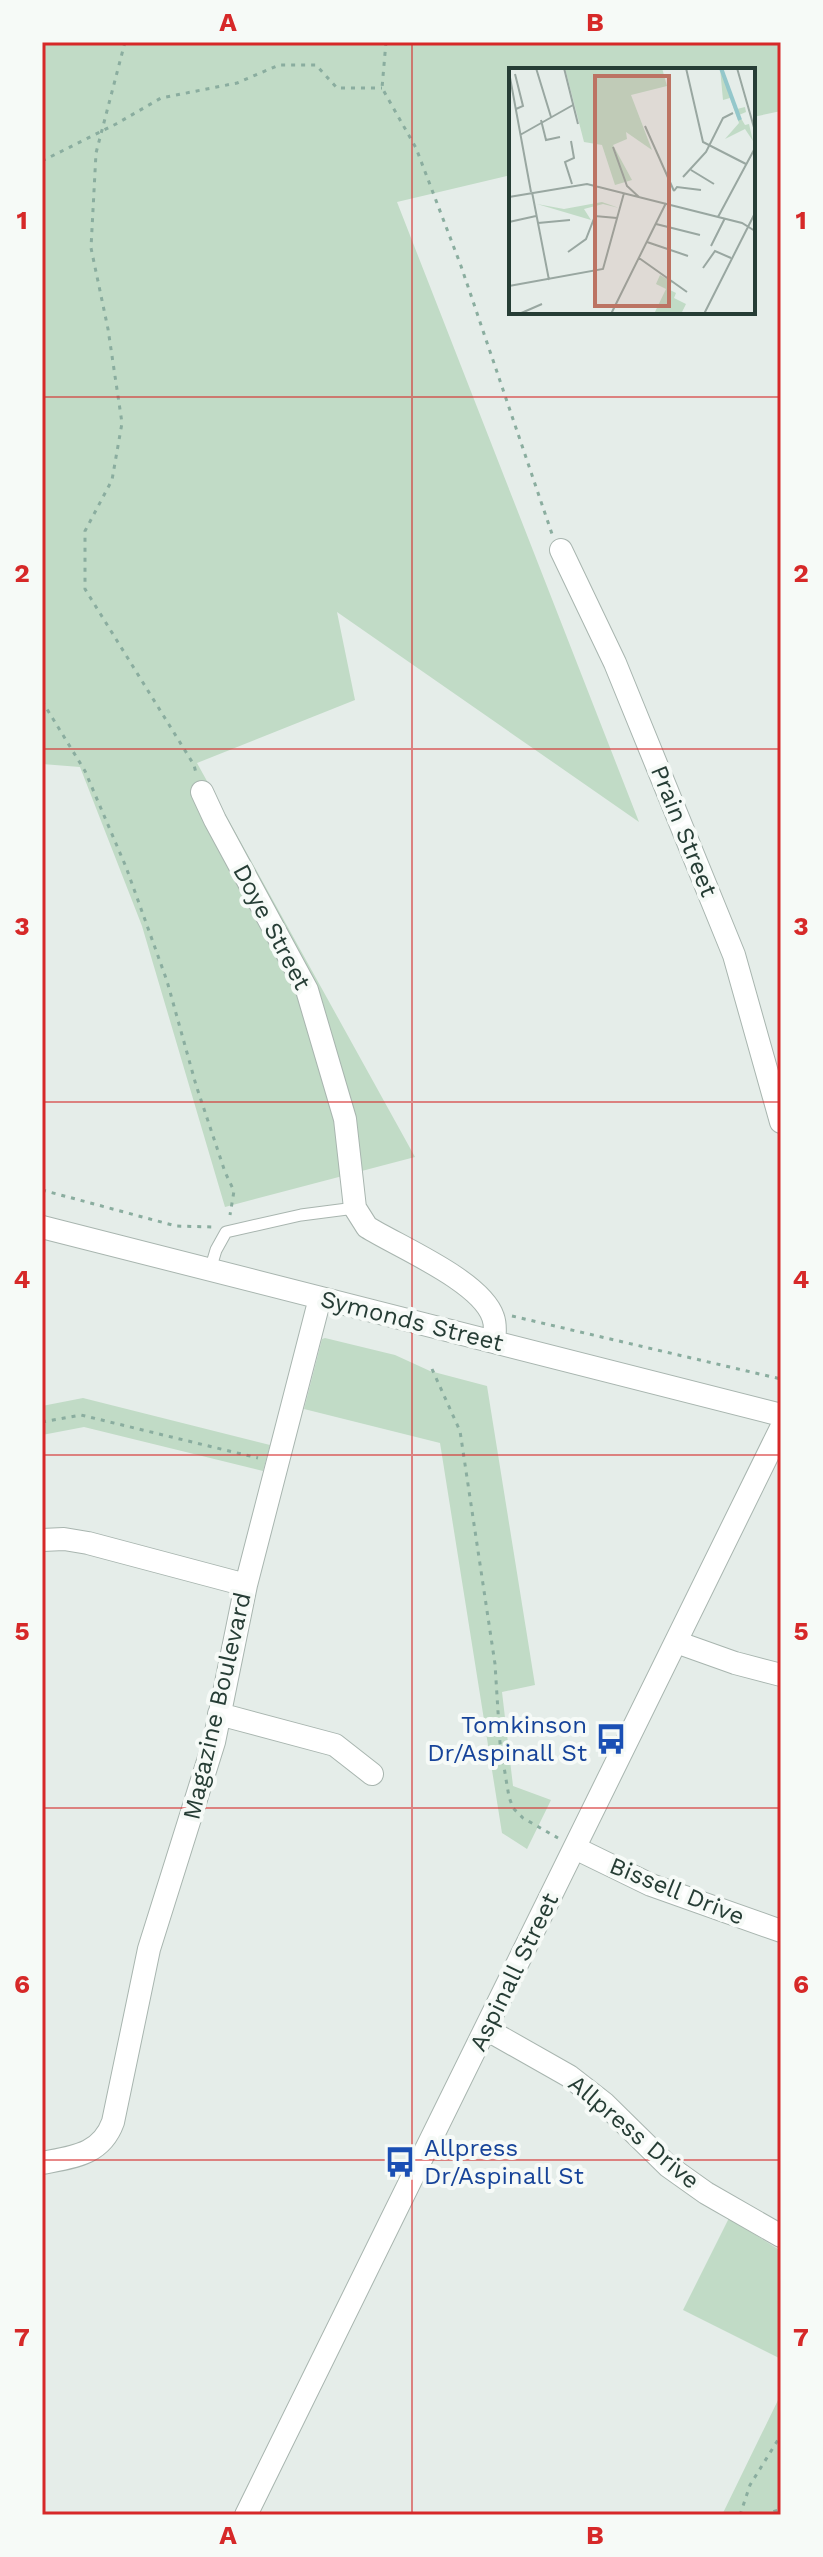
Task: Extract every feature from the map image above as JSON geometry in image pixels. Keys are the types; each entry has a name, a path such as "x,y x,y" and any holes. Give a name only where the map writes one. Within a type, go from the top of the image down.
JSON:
{"street":[{"name":"Prain Street","path":"561,550 615,663 734,955 781,1122"},
{"name":"Doye Street","path":"202,792 307,990 345,1119 355,1208"},
{"path":"355,1208 367,1227 476,1294 489,1310 495,1328 494,1342"},
{"name":"Symonds Street","path":"42,1227 781,1415"},
{"name":"Magazine Boulevard","path":"42,2163 93,2150 103,2142 113,2122 149,1949 198,1797 246,1585 320,1298"},
{"name":"Aspinall Street","path":"246,2515 781,1428"},
{"path":"42,1540 64,1539 88,1543 246,1585"},
{"path":"676,1642 781,1675"},
{"path":"219,1714 335,1745 372,1774"},
{"name":"Bissell Drive","path":"575,1848 651,1885 781,1931"},
{"name":"Allpress Drive","path":"486,2029 569,2076 605,2104 668,2166 706,2193 781,2236"}],"lane":[{"path":"210,1270 226,1232 301,1215 355,1208"}],"path":[{"path":"125,42 96,153 91,248 108,329 122,423 112,480 85,531 85,589 194,765 202,792"},
{"path":"386,42 382,88 416,148 461,266 556,545 561,550"},
{"path":"42,161 102,132 161,98 237,83 279,65 316,65 337,88 382,88"},
{"path":"42,701 85,771 126,867 167,981 196,1085 234,1191 226,1232 209,1226 176,1226 42,1190"},
{"path":"489,1310 781,1379"},
{"path":"432,1369 460,1431 495,1664 500,1743 509,1797 513,1808 523,1818 575,1848"},
{"path":"42,1422 81,1415 278,1463"},
{"path":"740,2515 750,2485 781,2435"},
{"path":"764,2515 781,2509"}],"green space":[{"path":"42,42 781,43 781,111 755,117 755,68 509,68 509,175 397,202 639,822 337,612 355,700 197,763 415,1157 225,1207 142,926 80,767 42,764"},
{"path":"322,1339 395,1355 430,1371 487,1386 535,1685 502,1692 513,1786 551,1800 527,1849 502,1833 440,1443 304,1409"},
{"path":"83,1398 270,1445 263,1471 84,1427 42,1435 42,1406"},
{"path":"729,2218 781,2251 781,2359 683,2310"},
{"path":"781,2394 781,2515 722,2515"}],"place":[{"name":"Tomkinson Dr/Aspinall St","path":"611,1739"},
{"name":"Allpress Dr/Aspinall St","path":"400,2162"}]}
